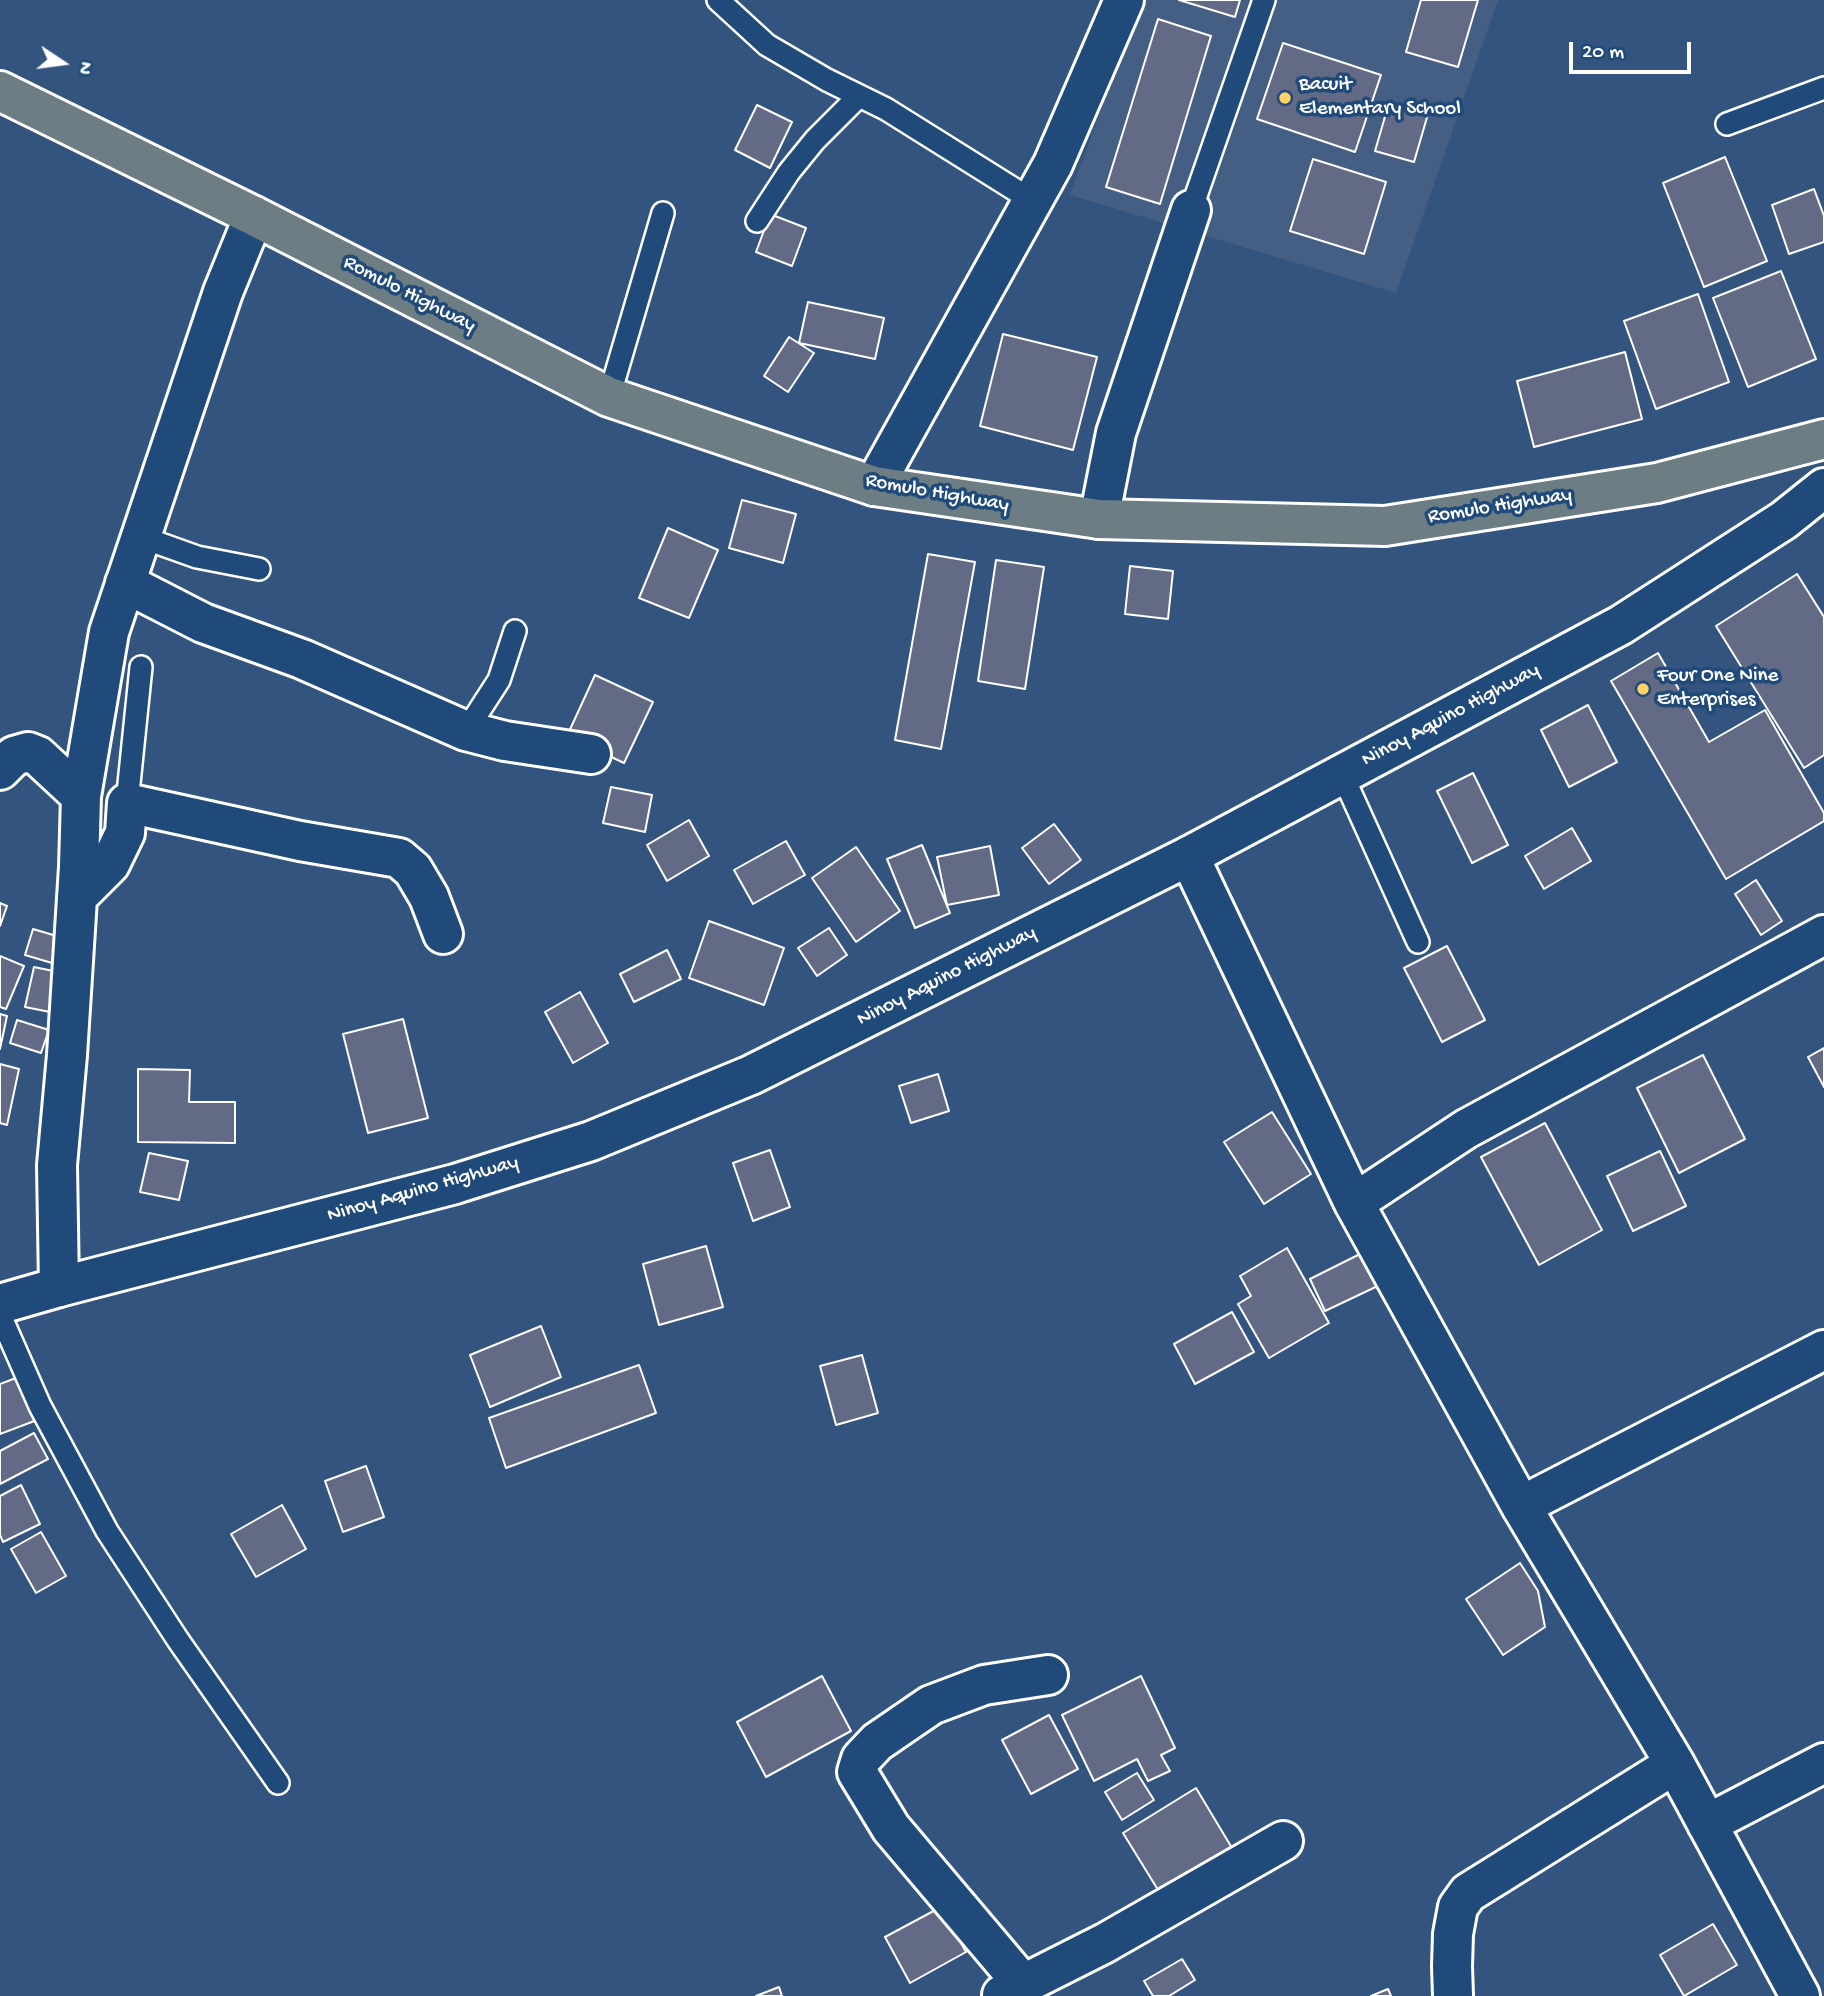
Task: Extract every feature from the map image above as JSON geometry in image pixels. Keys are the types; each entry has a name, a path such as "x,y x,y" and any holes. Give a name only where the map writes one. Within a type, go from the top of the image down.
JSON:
{"highway":[{"name":"Romulo Highway","path":"0,91 254,216 609,397 874,486 1099,519 1385,526 1657,483 1824,439"}],"street":[{"path":"874,486 1054,164 1124,0"},
{"path":"1099,519 1116,433 1191,210"},
{"path":"59,1287 57,1165 67,1055 81,796 109,632 223,292 254,216"},
{"name":"Ninoy Aquino Highway","path":"0,1304 455,1184 591,1141 751,1076 1189,856 1621,625 1784,520 1824,488"},
{"path":"125,583 203,623 302,659 466,731 505,741 591,754"},
{"path":"0,771 14,756 28,752 38,756 81,796"},
{"path":"77,897 110,863 125,833 127,803 300,841 398,858 413,870 419,879 443,934"},
{"path":"1189,856 1354,1203 1521,1506 1675,1763 1800,1996"},
{"path":"1354,1203 1466,1129 1824,935"},
{"path":"1521,1506 1824,1350"},
{"path":"1048,1675 984,1685 931,1705 877,1742 861,1759 857,1772 891,1828 1012,1990 1105,1943 1283,1841"},
{"path":"1453,1996 1453,1934 1458,1907 1468,1893 1675,1763"},
{"path":"1707,1824 1824,1763"}],"lane":[{"path":"718,0 767,44 827,80 886,109 1033,201"},
{"path":"1191,210 1264,0"},
{"path":"1727,124 1824,88"},
{"path":"757,221 789,172 859,96"},
{"path":"609,397 663,213"},
{"path":"141,537 197,557 259,569"},
{"path":"466,731 499,680 515,631"},
{"path":"127,803 141,667"},
{"path":"1342,774 1418,942"},
{"path":"0,1315 40,1406 107,1531 178,1640 278,1783"}],"shaded area":[{"name":"Bacuit Elementary School","path":"1141,0 1498,0 1396,293 1070,195"}],"building":[{"path":"1179,0 1240,0 1235,17"},
{"path":"1421,0 1478,0 1458,67 1406,52"},
{"path":"1158,19 1211,36 1160,204 1106,187"},
{"path":"1283,43 1381,75 1355,152 1257,119"},
{"path":"1389,103 1428,114 1414,162 1375,151"},
{"path":"757,105 792,122 770,168 735,150"},
{"path":"1725,157 1767,261 1704,287 1663,183"},
{"path":"1313,159 1386,182 1364,254 1290,231"},
{"path":"1814,189 1824,216 1824,242 1789,254 1772,205"},
{"path":"770,214 806,228 792,266 756,252"},
{"path":"1781,271 1816,359 1748,387 1713,298"},
{"path":"1698,294 1729,382 1656,409 1624,321"},
{"path":"808,302 884,318 875,359 799,343"},
{"path":"1003,334 1097,357 1073,450 980,426"},
{"path":"789,337 814,353 788,392 764,376"},
{"path":"1625,352 1642,419 1534,447 1517,381"},
{"path":"742,500 796,514 783,563 729,548"},
{"path":"668,528 718,550 689,618 639,598"},
{"path":"928,554 975,562 941,749 895,740"},
{"path":"996,560 1044,567 1025,689 978,681"},
{"path":"1130,566 1173,571 1168,619 1125,614"},
{"path":"1797,574 1824,617 1824,755 1804,768 1716,626"},
{"path":"1658,653 1709,742 1765,710 1824,813 1824,821 1726,879 1611,681"},
{"path":"595,675 653,702 624,763 567,736"},
{"path":"1588,705 1617,762 1569,787 1541,730"},
{"path":"1473,773 1508,845 1472,863 1437,791"},
{"path":"611,787 652,795 645,832 603,823"},
{"path":"689,820 709,856 667,881 647,845"},
{"path":"1054,824 1081,860 1049,884 1022,848"},
{"path":"1572,828 1591,861 1544,889 1525,856"},
{"path":"786,841 805,875 753,904 734,870"},
{"path":"922,845 950,913 915,928 887,859"},
{"path":"990,846 999,895 947,905 937,857"},
{"path":"856,847 900,911 856,942 812,878"},
{"path":"1756,880 1782,921 1761,935 1735,894"},
{"path":"0,903 7,906 0,926"},
{"path":"709,921 784,948 764,1005 689,978"},
{"path":"829,928 847,955 817,976 798,948"},
{"path":"33,929 60,937 52,963 25,955"},
{"path":"1447,946 1485,1020 1442,1042 1404,968"},
{"path":"667,950 681,979 634,1002 620,974"},
{"path":"0,956 24,966 6,1009 0,1007"},
{"path":"34,967 63,973 55,1013 25,1007"},
{"path":"580,992 608,1043 573,1063 545,1012"},
{"path":"0,1014 7,1016 0,1049"},
{"path":"403,1019 428,1118 368,1133 343,1034"},
{"path":"17,1020 49,1030 41,1053 10,1043"},
{"path":"1824,1048 1824,1087 1808,1057"},
{"path":"1703,1055 1745,1139 1679,1173 1637,1088"},
{"path":"0,1064 19,1069 7,1125 0,1123"},
{"path":"138,1069 190,1070 189,1102 235,1102 235,1143 138,1142"},
{"path":"938,1074 949,1111 911,1123 899,1086"},
{"path":"1272,1112 1311,1174 1264,1204 1224,1142"},
{"path":"1545,1123 1602,1230 1539,1265 1481,1157"},
{"path":"770,1150 790,1207 753,1221 733,1163"},
{"path":"1660,1151 1686,1206 1633,1231 1607,1176"},
{"path":"149,1153 188,1161 179,1200 140,1192"},
{"path":"706,1246 723,1307 659,1325 643,1264"},
{"path":"1287,1248 1329,1323 1269,1358 1238,1304 1251,1296 1240,1276"},
{"path":"1366,1251 1382,1284 1325,1311 1310,1279"},
{"path":"1232,1312 1254,1352 1195,1384 1174,1344"},
{"path":"541,1326 561,1377 490,1407 470,1355"},
{"path":"862,1355 878,1413 836,1425 820,1366"},
{"path":"639,1365 656,1413 506,1468 489,1418"},
{"path":"21,1376 37,1420 0,1434 0,1384"},
{"path":"34,1433 48,1459 0,1484 0,1451"},
{"path":"366,1466 384,1517 343,1532 325,1481"},
{"path":"21,1485 40,1524 3,1542 0,1535 0,1496"},
{"path":"282,1505 306,1549 256,1577 231,1534"},
{"path":"41,1532 66,1576 36,1593 11,1549"},
{"path":"1520,1563 1538,1591 1545,1627 1503,1655 1466,1599"},
{"path":"822,1676 851,1731 766,1777 737,1722"},
{"path":"1141,1676 1175,1748 1161,1755 1170,1771 1148,1781 1137,1759 1094,1781 1062,1715"},
{"path":"1049,1715 1078,1769 1031,1794 1002,1740"},
{"path":"1137,1773 1154,1800 1122,1820 1105,1792"},
{"path":"1196,1788 1235,1853 1163,1898 1123,1833"},
{"path":"941,1907 966,1952 910,1983 885,1937"},
{"path":"1713,1924 1737,1965 1684,1996 1660,1955"},
{"path":"1182,1959 1195,1980 1169,1996 1153,1996 1144,1981"},
{"path":"779,1987 782,1996 756,1996"},
{"path":"1388,1989 1391,1996 1371,1996"}],"place":[{"name":"Bacuit Elementary School","path":"1285,98"},
{"name":"Four One Nine Enterprises","path":"1643,689"}]}
